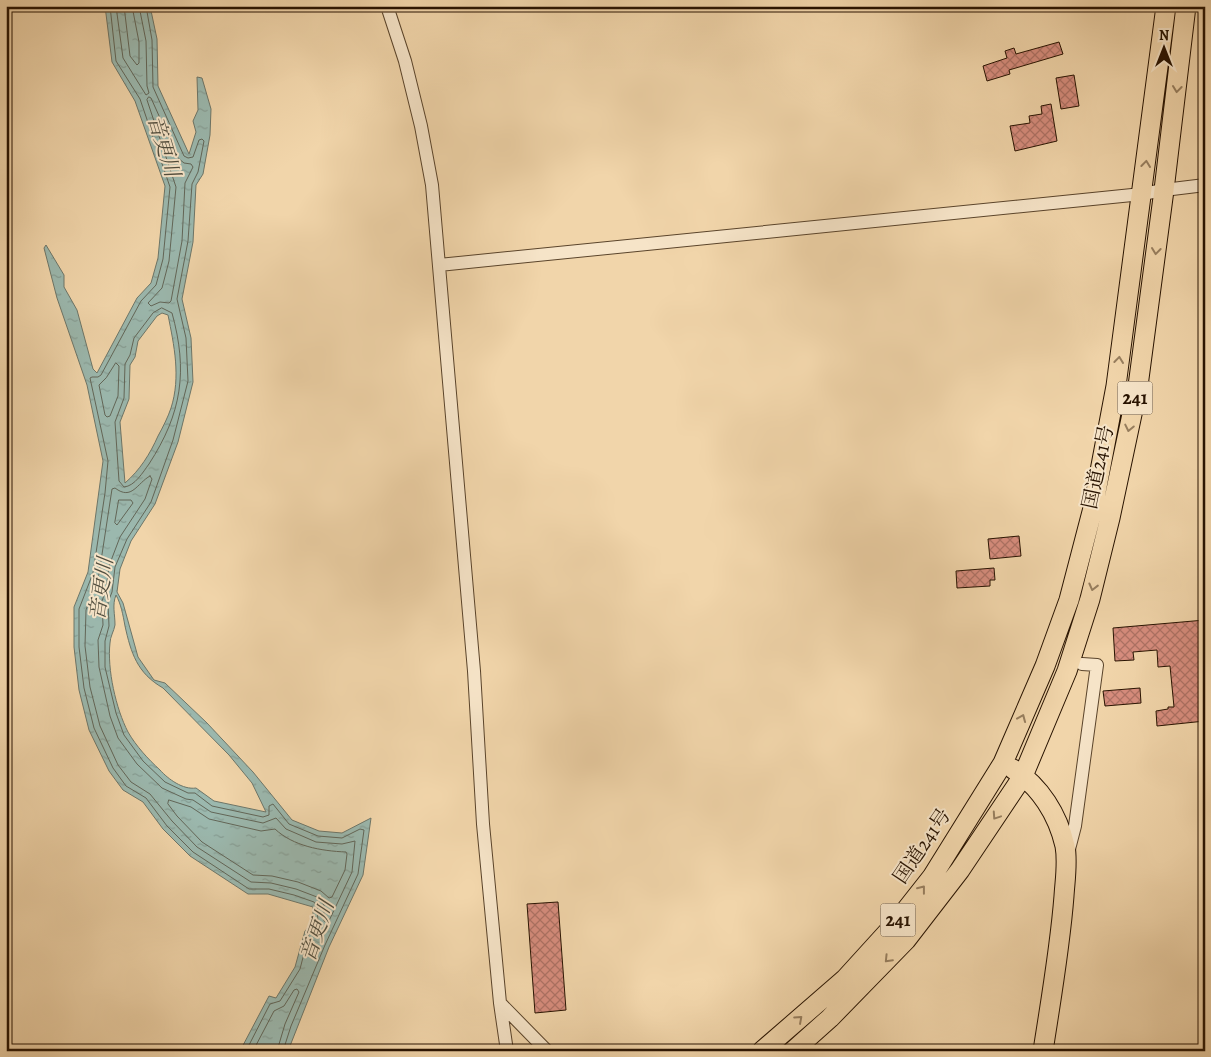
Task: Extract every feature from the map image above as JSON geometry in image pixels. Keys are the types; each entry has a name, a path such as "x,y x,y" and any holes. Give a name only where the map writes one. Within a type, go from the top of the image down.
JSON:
{"highway":[{"name":"国道241号","path":"762,1051 845,979 895,924 932,877 1003,763 1044,666 1069,600 1094,508 1116,386 1166,6"},
{"name":"国道241号","path":"793,1051 830,1018 906,940 960,870 1023,776 1068,671 1090,599 1110,518 1138,386 1186,6"},
{"path":"1003,763 1023,776 1039,792 1053,812 1065,847 1066,863 1062,926 1043,1051"}],"street":[{"path":"387,6 405,61 421,126 432,185 473,661 490,902 500,1003 507,1051"},
{"path":"439,265 1142,194 1205,185"},
{"path":"1066,863 1075,826 1097,664 1082,664"},
{"path":"500,1003 547,1051"}],"water":[{"name":"音更川","path":"105,6 150,6 157,39 158,86 189,154 196,132 193,121 198,110 197,77 202,78 211,109 210,135 203,174 196,185 193,242 182,299 191,338 193,382 178,442 155,504 131,541 120,569 117,592 123,603 138,657 154,680 165,683 207,723 253,772 292,820 319,831 342,833 371,818 363,875 329,947 288,1051 240,1051 269,996 276,998 295,967 305,931 313,922 313,907 268,894 248,894 190,856 163,829 143,802 123,790 109,771 89,730 79,690 74,647 74,607 88,572 103,461 87,385 57,298 44,248 46,245 64,275 64,287 77,310 93,369 97,373 137,298 151,283 158,258 165,186 135,101 112,62","holes":["162,313 168,315 176,361 174,396 171,408 152,449 140,467 125,483 120,422 129,399 130,365 135,357 138,341 157,316","116,595 122,610 133,654 141,669 163,688 229,755 252,783 266,812 214,801 196,788 176,783 167,777 142,752 128,732 120,712 111,677 109,653 115,625 114,606"]}],"building":[{"path":"1059,42 1063,54 1009,70 1010,74 987,81 983,66 1007,58 1005,51 1014,48 1016,54"},
{"path":"1074,75 1079,106 1061,109 1056,78"},
{"path":"1051,104 1057,141 1015,151 1010,126 1030,123 1029,116 1042,114 1041,106"},
{"path":"1019,536 1021,556 990,559 988,539"},
{"path":"994,568 995,580 990,580 990,586 957,588 956,571"},
{"path":"1205,620 1205,721 1157,726 1156,711 1174,707 1170,666 1158,667 1157,650 1133,652 1134,660 1115,661 1113,628"},
{"path":"1140,688 1141,703 1105,706 1103,691"},
{"path":"558,902 566,1010 535,1013 527,904"}]}
